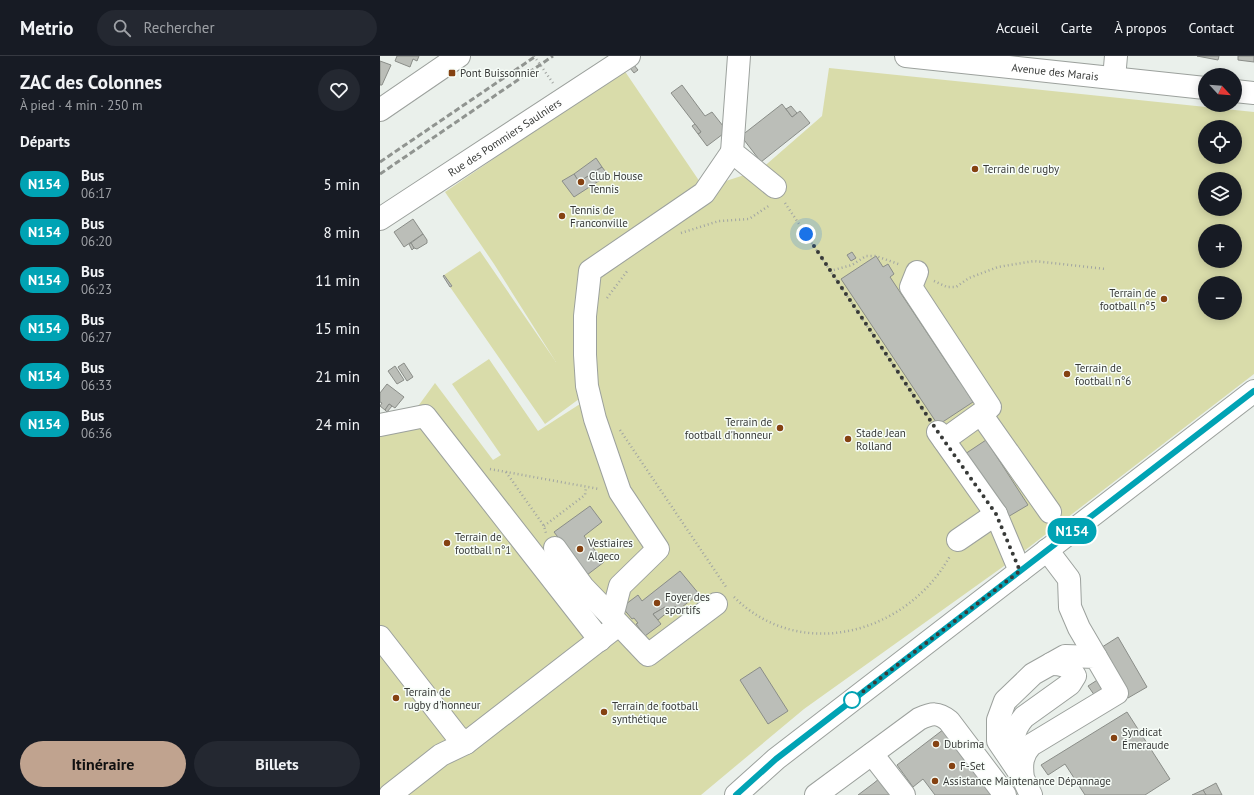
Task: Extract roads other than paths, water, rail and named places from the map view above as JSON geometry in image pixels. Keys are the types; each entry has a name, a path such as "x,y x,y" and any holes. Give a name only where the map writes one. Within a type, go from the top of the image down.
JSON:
{"street":[{"path":"380,110 459,56"},
{"name":"Rue des Pommiers Saulniers","path":"380,219 629,56"},
{"path":"393,794 441,755 466,743 600,640 616,621 620,586 658,549 620,492 595,419 587,386 584,355 588,280 590,271 704,193 732,152 739,56"},
{"name":"Avenue des Marais","path":"906,56 939,57 1198,87"},
{"path":"1114,78 1116,56"},
{"path":"1242,92 1254,93"},
{"path":"732,152 778,192"},
{"path":"917,272 911,287 990,407 981,414 941,436 996,514 1020,571"},
{"path":"736,795 765,767 1254,391"},
{"path":"981,414 1050,512"},
{"path":"380,425 425,416 600,640"},
{"path":"958,540 996,514"},
{"path":"555,548 583,587 648,655 726,597"},
{"path":"1025,779 1024,753 1031,745 1117,693 1079,628 1070,607 1069,579 1047,550"},
{"path":"380,637 457,736 466,743"},
{"path":"1025,779 998,741 998,720 1005,701 1033,674 1065,656 1096,657"},
{"path":"1025,779 1013,746 1015,731 1024,717 1070,684 1075,676 1072,670 1063,665 1051,664"},
{"path":"816,795 919,718 931,713 940,715 949,721 1005,795"},
{"path":"872,754 904,795"}],"railway":[{"path":"380,162 536,56"},
{"path":"380,174 553,56"}],"place":[{"name":"Pont Buissonnier","path":"452,73"},
{"name":"Terrain de rugby","path":"975,169"},
{"name":"Club House Tennis","path":"581,182"},
{"name":"Tennis de Franconville","path":"562,216"},
{"name":"Terrain de football n°5","path":"1164,299"},
{"name":"Terrain de football n°6","path":"1067,374"},
{"name":"Terrain de football d'honneur","path":"780,428"},
{"name":"Stade Jean Rolland","path":"848,439"},
{"name":"Terrain de football n°1","path":"447,543"},
{"name":"Vestiaires Algeco","path":"580,549"},
{"name":"Foyer des sportifs","path":"657,603"},
{"name":"Terrain de rugby d'honneur","path":"396,698"},
{"name":"Terrain de football synthétique","path":"604,712"},
{"name":"Syndicat Émeraude","path":"1114,738"},
{"name":"Dubrima","path":"936,744"},
{"name":"F-Set","path":"952,766"},
{"name":"Assistance Maintenance Dépannage","path":"935,781"}]}
